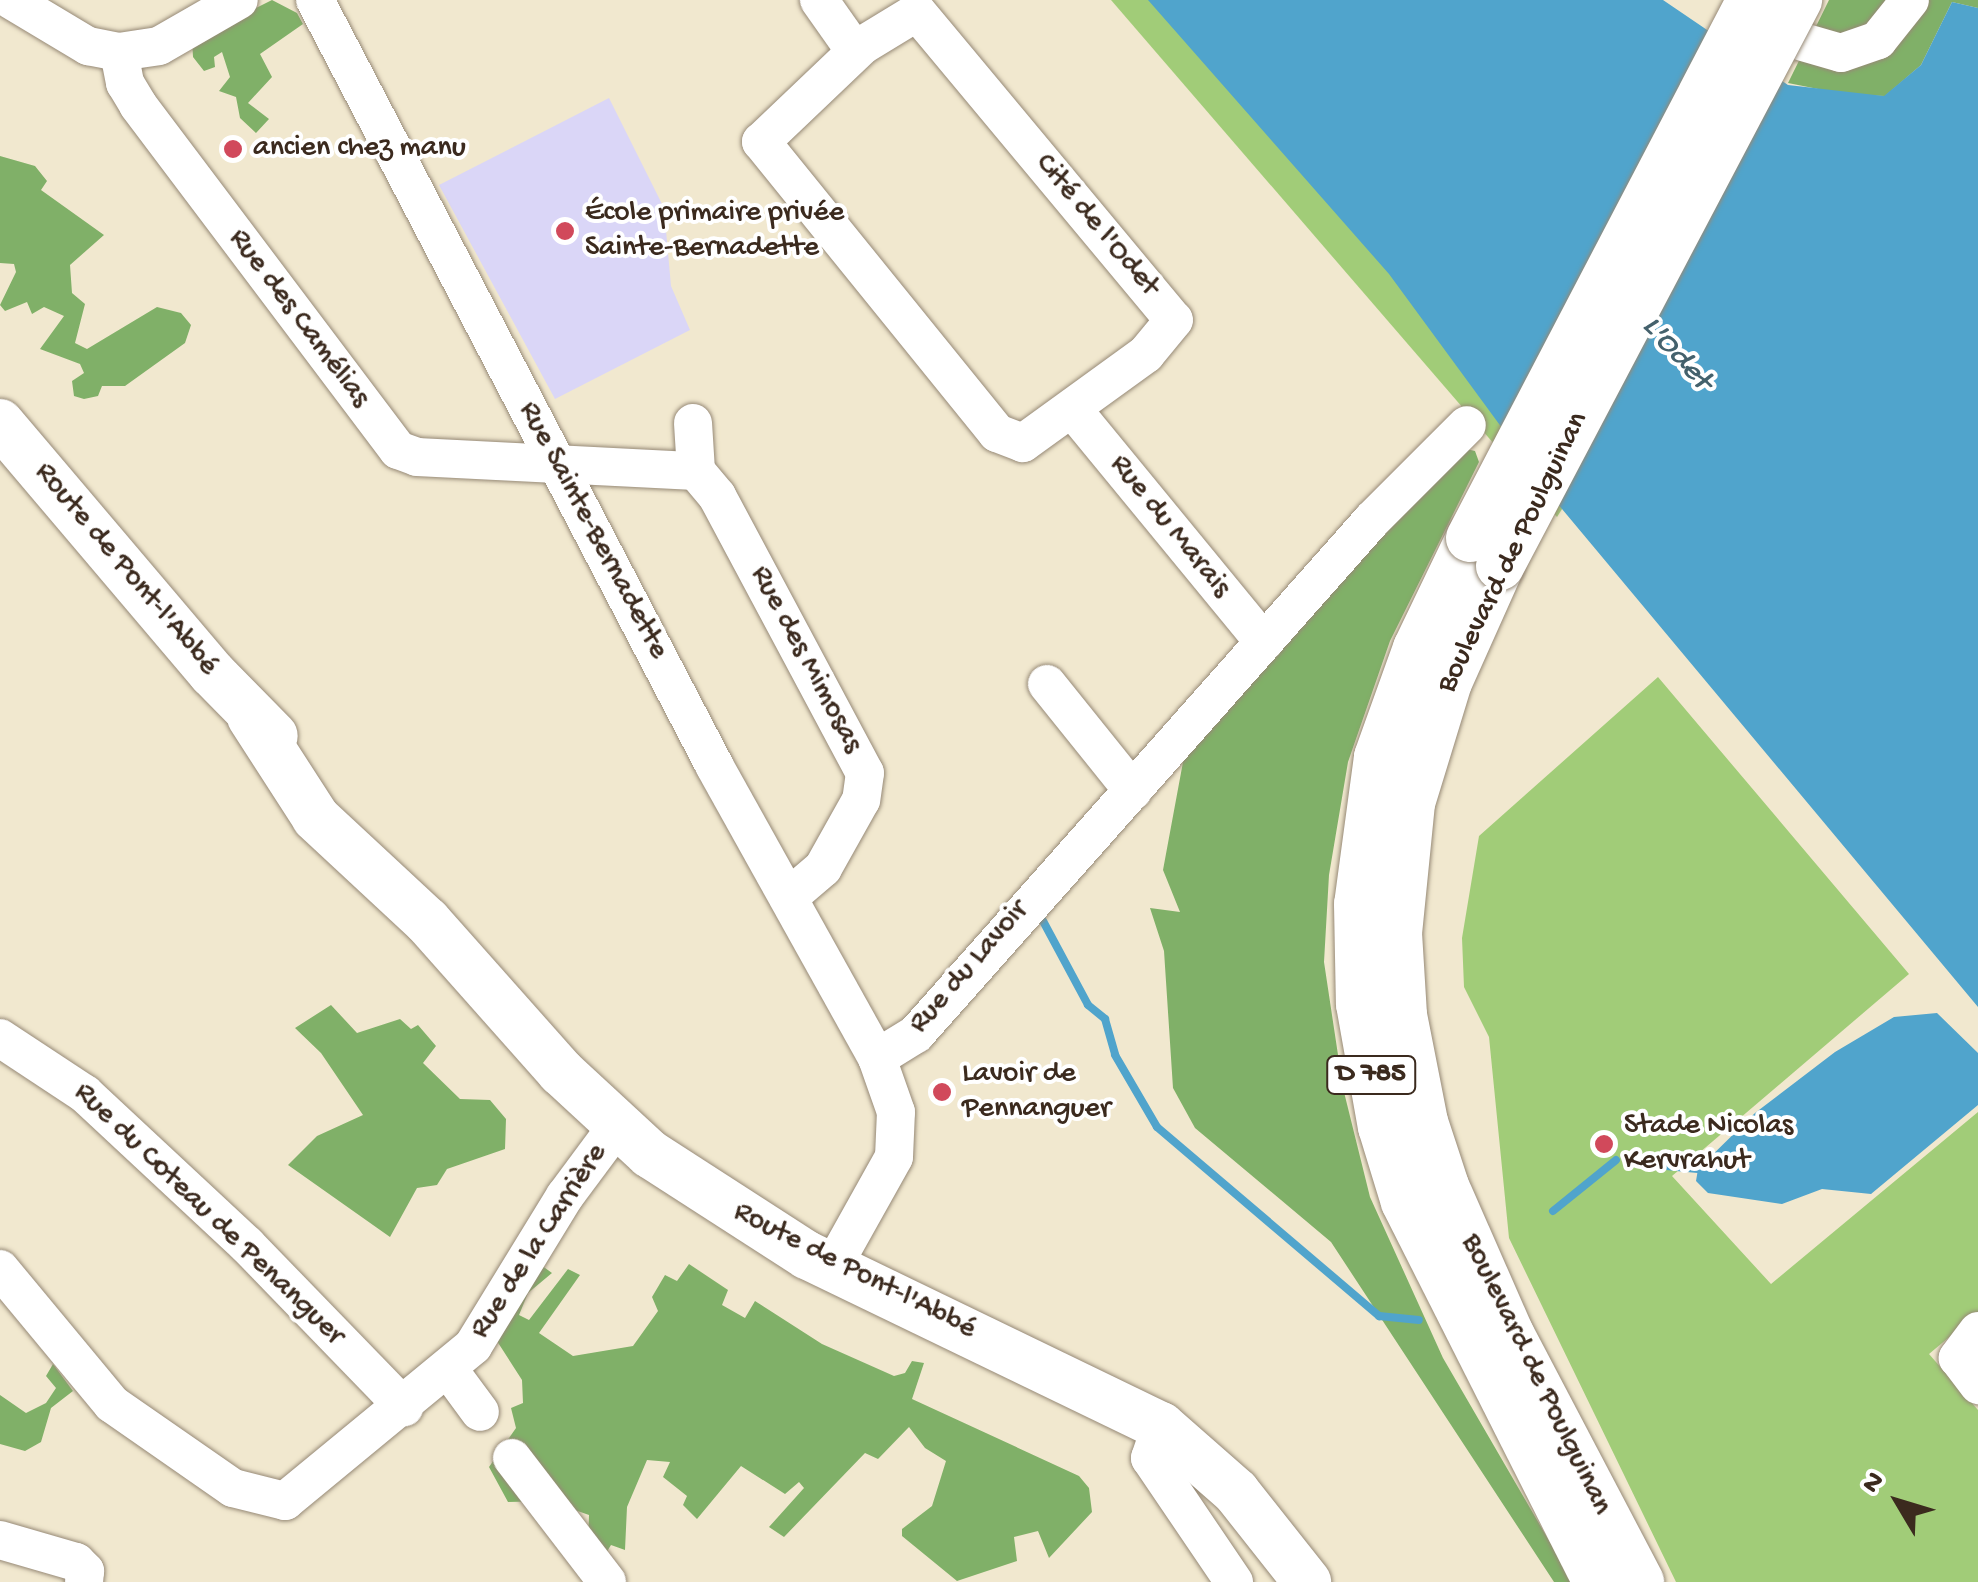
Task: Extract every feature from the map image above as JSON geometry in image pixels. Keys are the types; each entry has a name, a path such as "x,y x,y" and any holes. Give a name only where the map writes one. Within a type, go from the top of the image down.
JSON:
{"main road":[{"name":"Boulevard de Poulguinan","path":"1640,1582 1510,1334 1445,1186 1424,1122 1403,1015 1398,933 1411,803 1485,552 1749,0"},
{"name":"Boulevard de Poulguinan","path":"1597,1582 1405,1202 1382,1127 1360,1004 1358,904 1378,758 1417,648 1485,552 1798,0"},
{"name":"Route de Pont-l'Abbé","path":"0,423 251,717 341,796 427,921 617,1126 714,1200 832,1268 1161,1426 1236,1492 1307,1582"}],"street":[{"path":"11,0 88,46 119,52 159,46 239,0"},
{"name":"Rue Sainte-Bernadette","path":"314,0 556,462 877,1058"},
{"path":"819,0 855,51"},
{"path":"1749,0 1789,38 1834,53 1878,40 1910,0"},
{"name":"Cité de l'Odet","path":"917,12 1171,314 1173,327 1164,338 1074,411 1023,443 1005,440 761,142 855,51 917,12"},
{"name":"Rue des Camélias","path":"119,52 124,83 138,106 398,450 417,457 556,462"},
{"name":"Rue du Marais","path":"1074,411 1264,642"},
{"path":"556,462 696,472 693,423"},
{"name":"Rue du Lavoir","path":"877,1058 916,1034 1264,642 1467,425"},
{"name":"Rue des Mimosas","path":"696,472 717,496 864,773 864,792 823,868 789,897"},
{"path":"1047,684 1132,791"},
{"name":"Rue du Coteau de Penanguer","path":"0,1038 85,1094 247,1245 404,1407"},
{"path":"832,1268 894,1157 896,1112 877,1058"},
{"name":"Rue de la Carrière","path":"0,1269 112,1404 250,1496 285,1501 449,1370 494,1319 565,1196 617,1126"},
{"path":"1978,1331 1958,1358 1978,1385"},
{"path":"449,1370 480,1412"},
{"path":"1161,1426 1150,1458 1234,1582"},
{"path":"512,1458 607,1582"},
{"path":"0,1540 76,1562 86,1571 84,1582"}],"shaded area":[{"name":"École primaire privée Sainte-Bernadette","path":"609,98 664,208 671,286 690,330 555,399 439,185"}],"green space":[{"path":"272,0 297,13 303,24 260,54 272,77 248,103 269,119 256,133 240,118 236,97 219,91 230,77 222,52 214,57 215,67 204,71 193,57 192,40"},
{"path":"1111,0 1248,0 1617,422 1557,517"},
{"path":"1829,0 1978,0 1978,8 1952,2 1921,65 1885,96 1848,95 1788,83"},
{"path":"0,156 35,166 47,181 41,190 104,235 70,265 72,293 85,304 75,343 87,349 157,307 181,313 191,325 185,343 125,386 102,386 98,396 84,399 74,396 72,381 84,373 80,364 40,349 64,316 44,307 32,314 27,302 5,311 0,305 16,272 14,264 0,263"},
{"path":"1462,448 1475,451 1479,462 1390,641 1348,762 1329,875 1324,962 1343,1088 1370,1197 1443,1358 1573,1582 1554,1582 1331,1242 1195,1128 1173,1088 1164,951 1150,908 1180,912 1163,870 1183,762 1203,727"},
{"name":"Stade Nicolas Kervrahut","path":"1658,677 1909,974 1672,1176 1771,1284 1978,1112 1978,1313 1929,1354 1978,1410 1978,1582 1676,1582 1509,1238 1489,1037 1464,987 1462,938 1479,836"},
{"path":"331,1005 357,1033 400,1019 411,1029 418,1025 436,1046 423,1063 460,1099 490,1100 506,1119 505,1149 447,1169 437,1185 417,1188 390,1237 288,1165 317,1136 363,1115 321,1053 295,1028"},
{"path":"689,1264 728,1290 722,1305 745,1318 755,1301 822,1344 894,1376 905,1373 912,1361 924,1363 912,1399 1079,1476 1089,1488 1092,1512 1049,1558 1038,1531 1014,1537 1017,1561 957,1581 902,1536 902,1529 932,1506 946,1461 925,1448 909,1427 878,1459 865,1453 784,1537 769,1527 804,1488 799,1482 785,1494 741,1466 697,1519 683,1505 687,1496 663,1477 670,1462 647,1460 627,1507 625,1550 611,1545 603,1558 588,1545 589,1515 549,1501 508,1502 489,1467 516,1428 511,1408 523,1403 522,1380 495,1338 541,1265 552,1273 528,1293 519,1315 529,1320 568,1269 580,1275 539,1333 573,1356 633,1346 658,1311 652,1297 665,1275 677,1281"},
{"path":"53,1364 73,1391 51,1408 41,1442 25,1451 0,1444 0,1395 26,1413 46,1403 56,1388 46,1376"}],"water":[{"name":"L'Odet","path":"1148,0 1663,0 1788,85 1884,96 1921,65 1952,2 1978,8 1978,1007 1557,503 1389,274"},
{"path":"1937,1013 1978,1053 1978,1105 1871,1194 1822,1189 1782,1204 1708,1193 1696,1181 1698,1169 1755,1113 1835,1052 1894,1017"}],"waterway":[{"path":"1043,921 1088,1005 1105,1019 1115,1055 1157,1127 1379,1316 1419,1320"},
{"path":"1553,1211 1616,1160"},
{"path":"1656,1165 1698,1169"}],"place":[{"name":"ancien chez manu","path":"233,149"},
{"name":"École primaire privée Sainte-Bernadette","path":"565,231"},
{"name":"Lavoir de Pennanguer","path":"942,1092"},
{"name":"Stade Nicolas Kervrahut","path":"1604,1144"}]}
